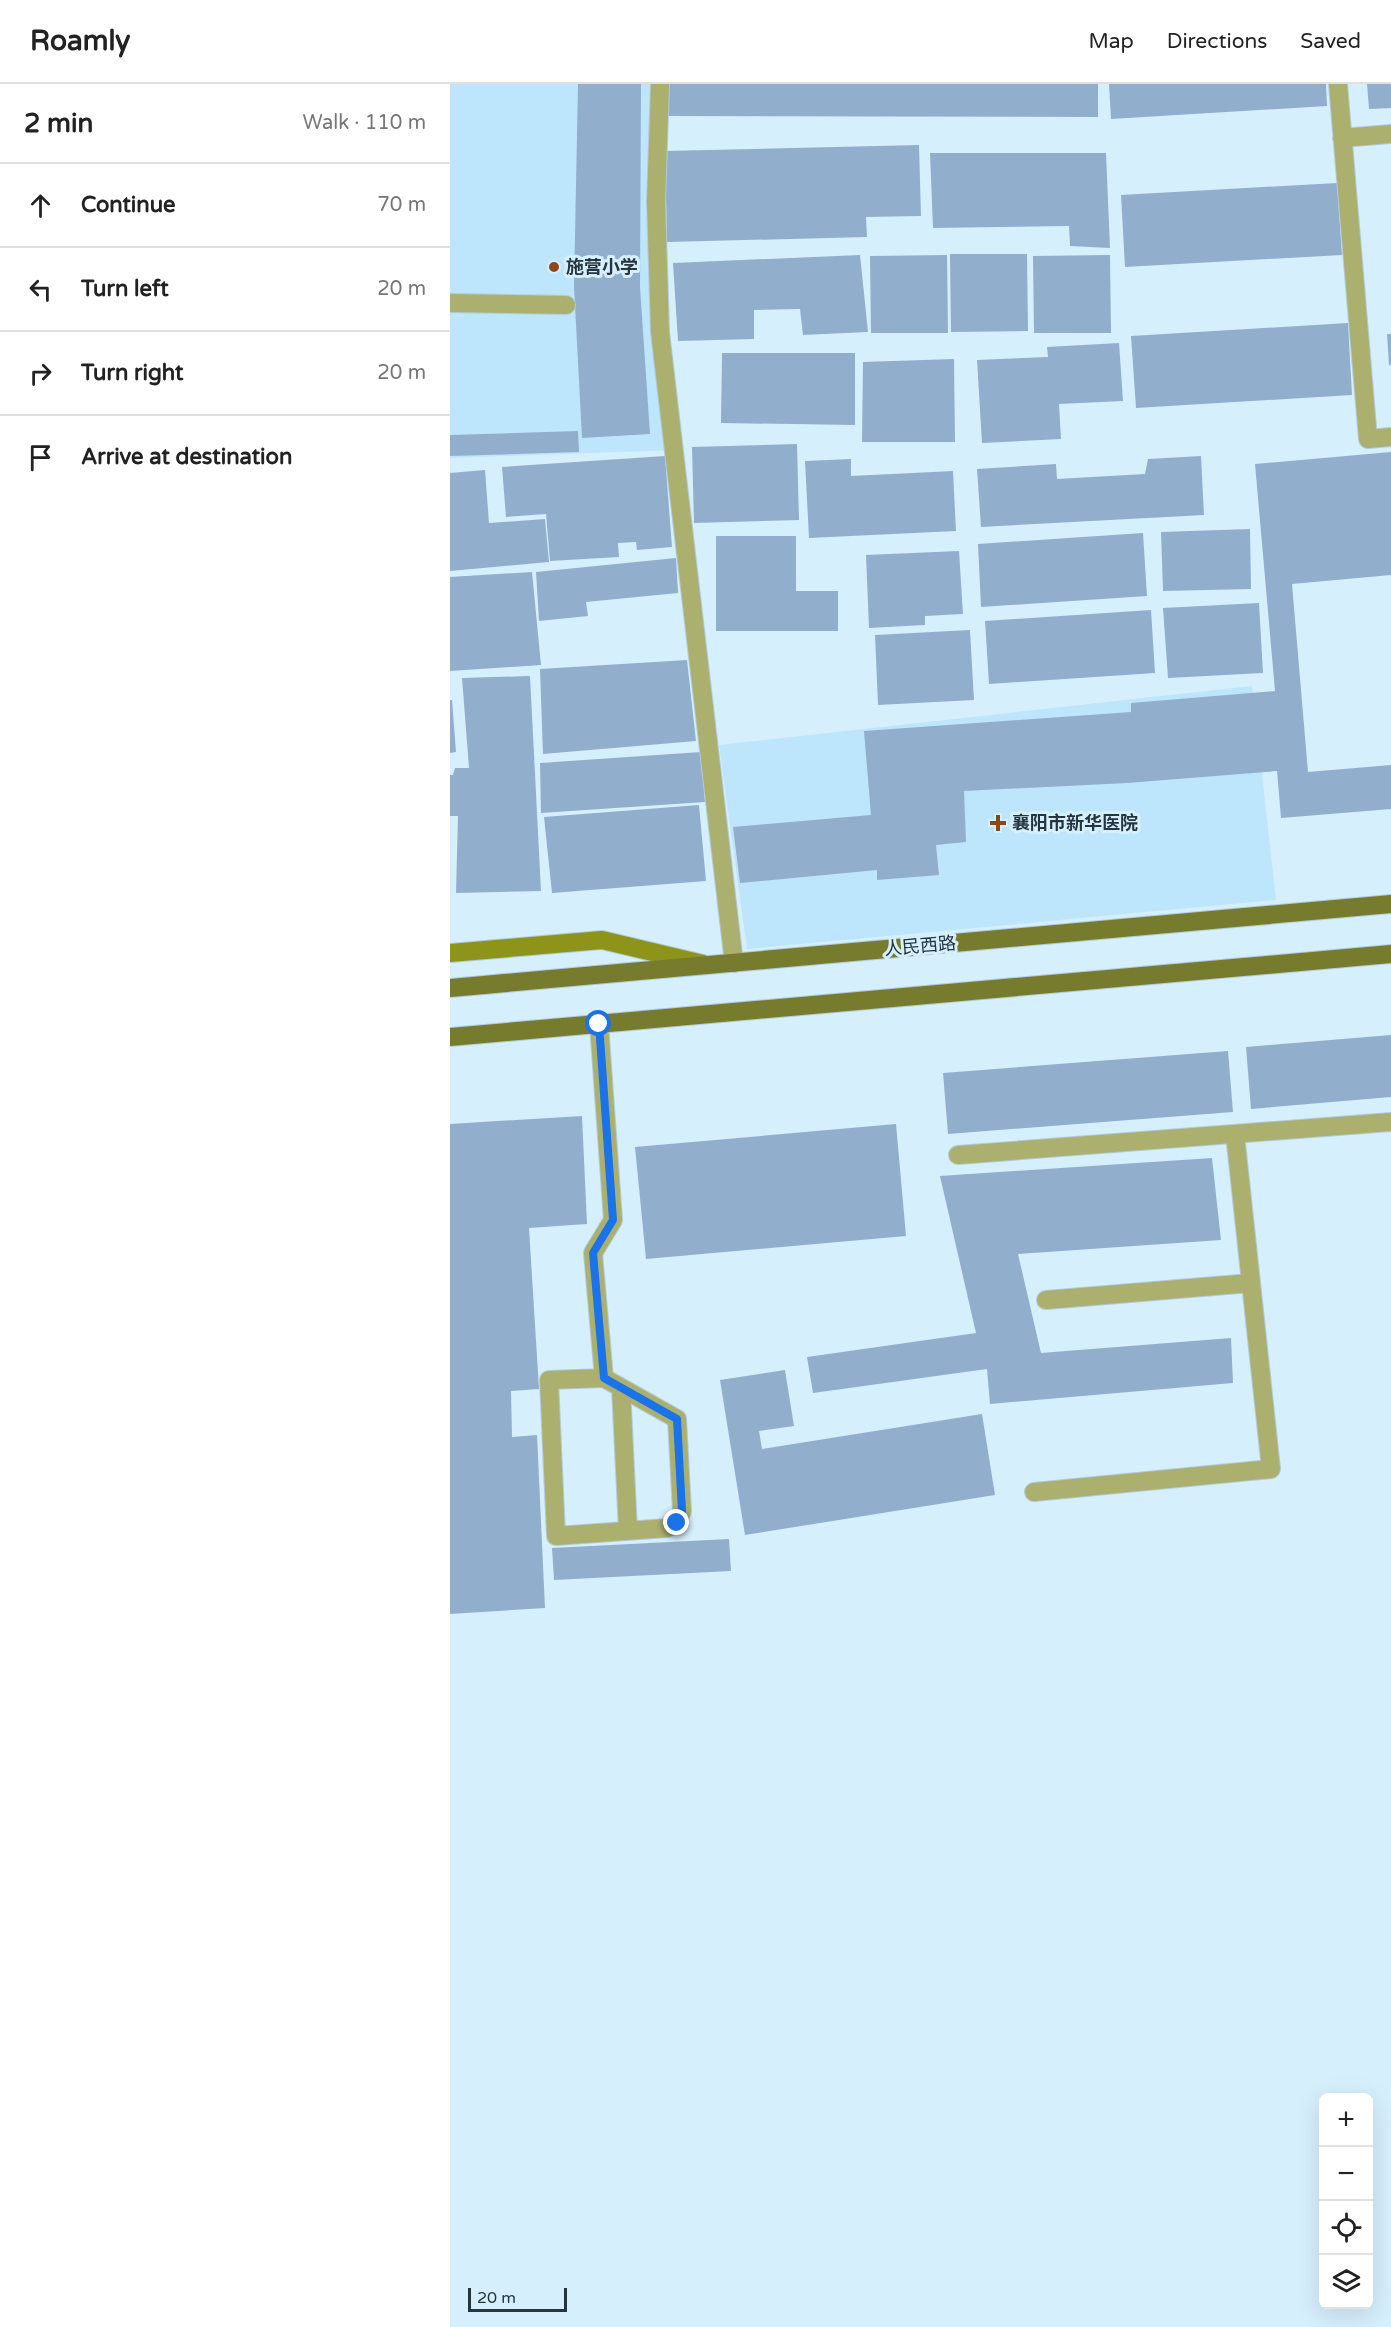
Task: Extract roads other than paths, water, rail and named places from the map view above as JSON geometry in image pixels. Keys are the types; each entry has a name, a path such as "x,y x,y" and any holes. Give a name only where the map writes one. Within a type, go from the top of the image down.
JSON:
{"main road":[{"name":"人民西路","path":"450,988 1391,904"},
{"path":"450,952 602,940 708,965"},
{"path":"450,1037 1391,954"}],"street":[{"path":"660,84 656,202 660,332 734,963"},
{"path":"1338,84 1368,439 1391,436"},
{"path":"1342,138 1391,134"},
{"path":"450,303 566,305"},
{"path":"599,1024 613,1220 593,1253 604,1378"},
{"path":"958,1155 1391,1122"},
{"path":"1034,1492 1271,1468 1235,1134"},
{"path":"1046,1300 1251,1283"},
{"path":"604,1378 677,1419 682,1511 677,1523 667,1528 556,1536 549,1380 604,1378"},
{"path":"621,1388 628,1531"}],"place":[{"name":"施营小学","path":"554,267"},
{"name":"襄阳市新华医院","path":"998,823"}]}
